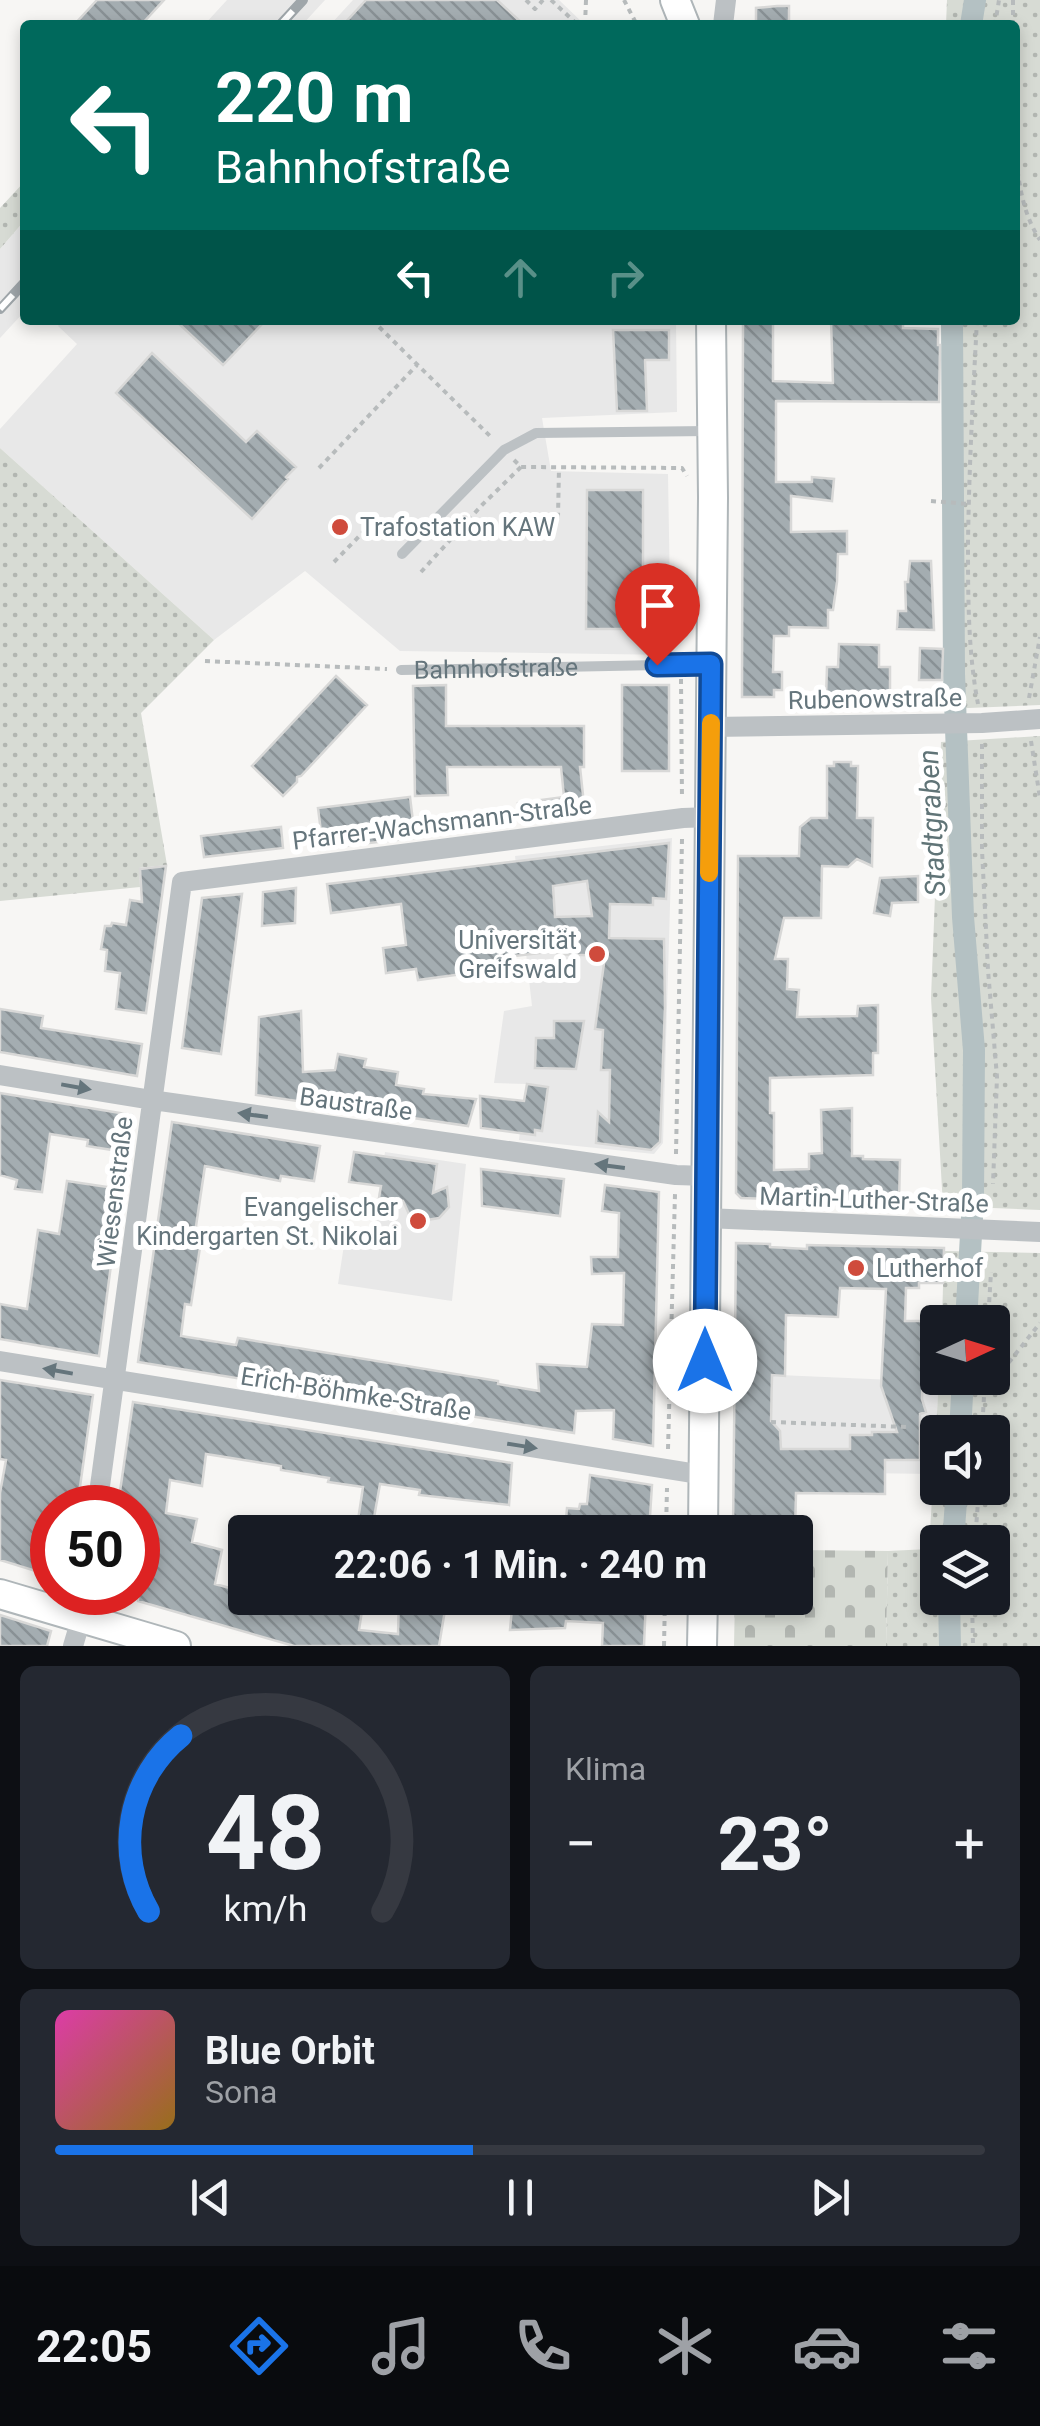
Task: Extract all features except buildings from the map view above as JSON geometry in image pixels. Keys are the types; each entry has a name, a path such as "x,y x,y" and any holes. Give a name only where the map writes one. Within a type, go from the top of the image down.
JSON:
{"main road":[{"path":"703,1515 706,1176 696,817 710,728 711,325"},
{"path":"0,1594 176,1646"},
{"path":"702,1615 702,1646"}],"street":[{"path":"712,372 719,325"},
{"name":"Rubenowstraße","path":"710,728 1033,719"},
{"name":"Pfarrer-Wachsmann-Straße","path":"182,882 696,817"},
{"name":"Wiesenstraße","path":"100,1485 182,882"},
{"name":"Baustraße","path":"0,1075 676,1175 706,1176"},
{"name":"Martin-Luther-Straße","path":"706,1218 1040,1232"},
{"name":"Erich-Böhmke-Straße","path":"0,1361 704,1475"}],"lane":[{"path":"402,554 504,450 536,433 713,431"},
{"name":"Bahnhofstraße","path":"402,670 711,664"}],"path":[{"path":"526,0 535,9 544,0"},
{"path":"551,0 576,20"},
{"path":"1020,187 1031,226 1040,240"},
{"path":"377,325 521,467 682,468 690,482"},
{"path":"977,325 968,471 970,623 979,723 983,867 997,1078 994,1184"},
{"path":"319,468 418,365"},
{"path":"421,572 521,467"},
{"path":"552,526 558,516 559,468"},
{"path":"931,501 968,504"},
{"path":"334,562 376,520"},
{"path":"1040,638 1028,696 1040,798"},
{"path":"205,660 402,670"},
{"path":"666,1515 676,1175 696,817 682,665"},
{"path":"989,1305 990,1272"},
{"path":"1010,1362 1040,1324"},
{"path":"771,1422 908,1426"},
{"path":"664,1646 665,1615"},
{"path":"972,1615 973,1646"}],"shaded area":[{"path":"227,0 325,0 307,20 209,20"},
{"path":"353,0 559,0 580,20 335,20"},
{"path":"20,226 20,316 0,338 0,249"},
{"path":"676,325 677,412 542,418 551,471 668,474 671,655 400,651 305,571 214,640 0,448 0,429 77,344 58,326"},
{"name":"Universität Greifswald","path":"672,838 663,1143 654,1154 519,1140 526,1084 494,1083 504,1011 532,1006 515,856"},
{"name":"Evangelischer Kindergarten St. Nikolai","path":"385,1152 466,1164 452,1301 338,1284 344,1245 370,1249"},
{"path":"735,1373 920,1381 920,1395 938,1395 937,1415 920,1415 920,1474 734,1468"}],"green space":[{"path":"947,0 1040,0 1040,705 944,709 947,325 1020,325 1020,20 946,20"},
{"path":"20,186 20,226 0,249 0,208"},
{"path":"0,448 214,640 141,713 167,865 139,868 140,887 0,901"},
{"path":"1040,736 1040,1210 943,1206 931,998 941,742"},
{"path":"944,1251 1040,1253 1040,1646 886,1646 888,1551 920,1549 920,1615 1010,1615 1010,1525 930,1525 932,1505 1010,1505 1010,1415 937,1415 938,1395 1010,1395 1010,1305 942,1305"},
{"path":"813,1550 888,1551 886,1646 734,1646 735,1615 813,1615"}],"waterway":[{"name":"Stadtgraben","path":"972,20 975,0"},
{"name":"Stadtgraben","path":"952,325 954,674 963,917 974,1050 973,1200 967,1305"},
{"name":"Stadtgraben","path":"961,1415 962,1395"},
{"name":"Stadtgraben","path":"954,1525 956,1505"},
{"name":"Stadtgraben","path":"949,1615 950,1646"}],"railway":[{"path":"285,20 303,0"},
{"path":"0,309 20,287"}],"slow traffic":[{"path":"709,873 711,723"}],"place":[{"name":"Trafostation KAW","path":"340,527"},
{"name":"Universität Greifswald","path":"597,954"},
{"name":"Evangelischer Kindergarten St. Nikolai","path":"418,1221"},
{"name":"Lutherhof","path":"856,1268"}],"route":[{"path":"657,665 711,664 705,1361"}]}
